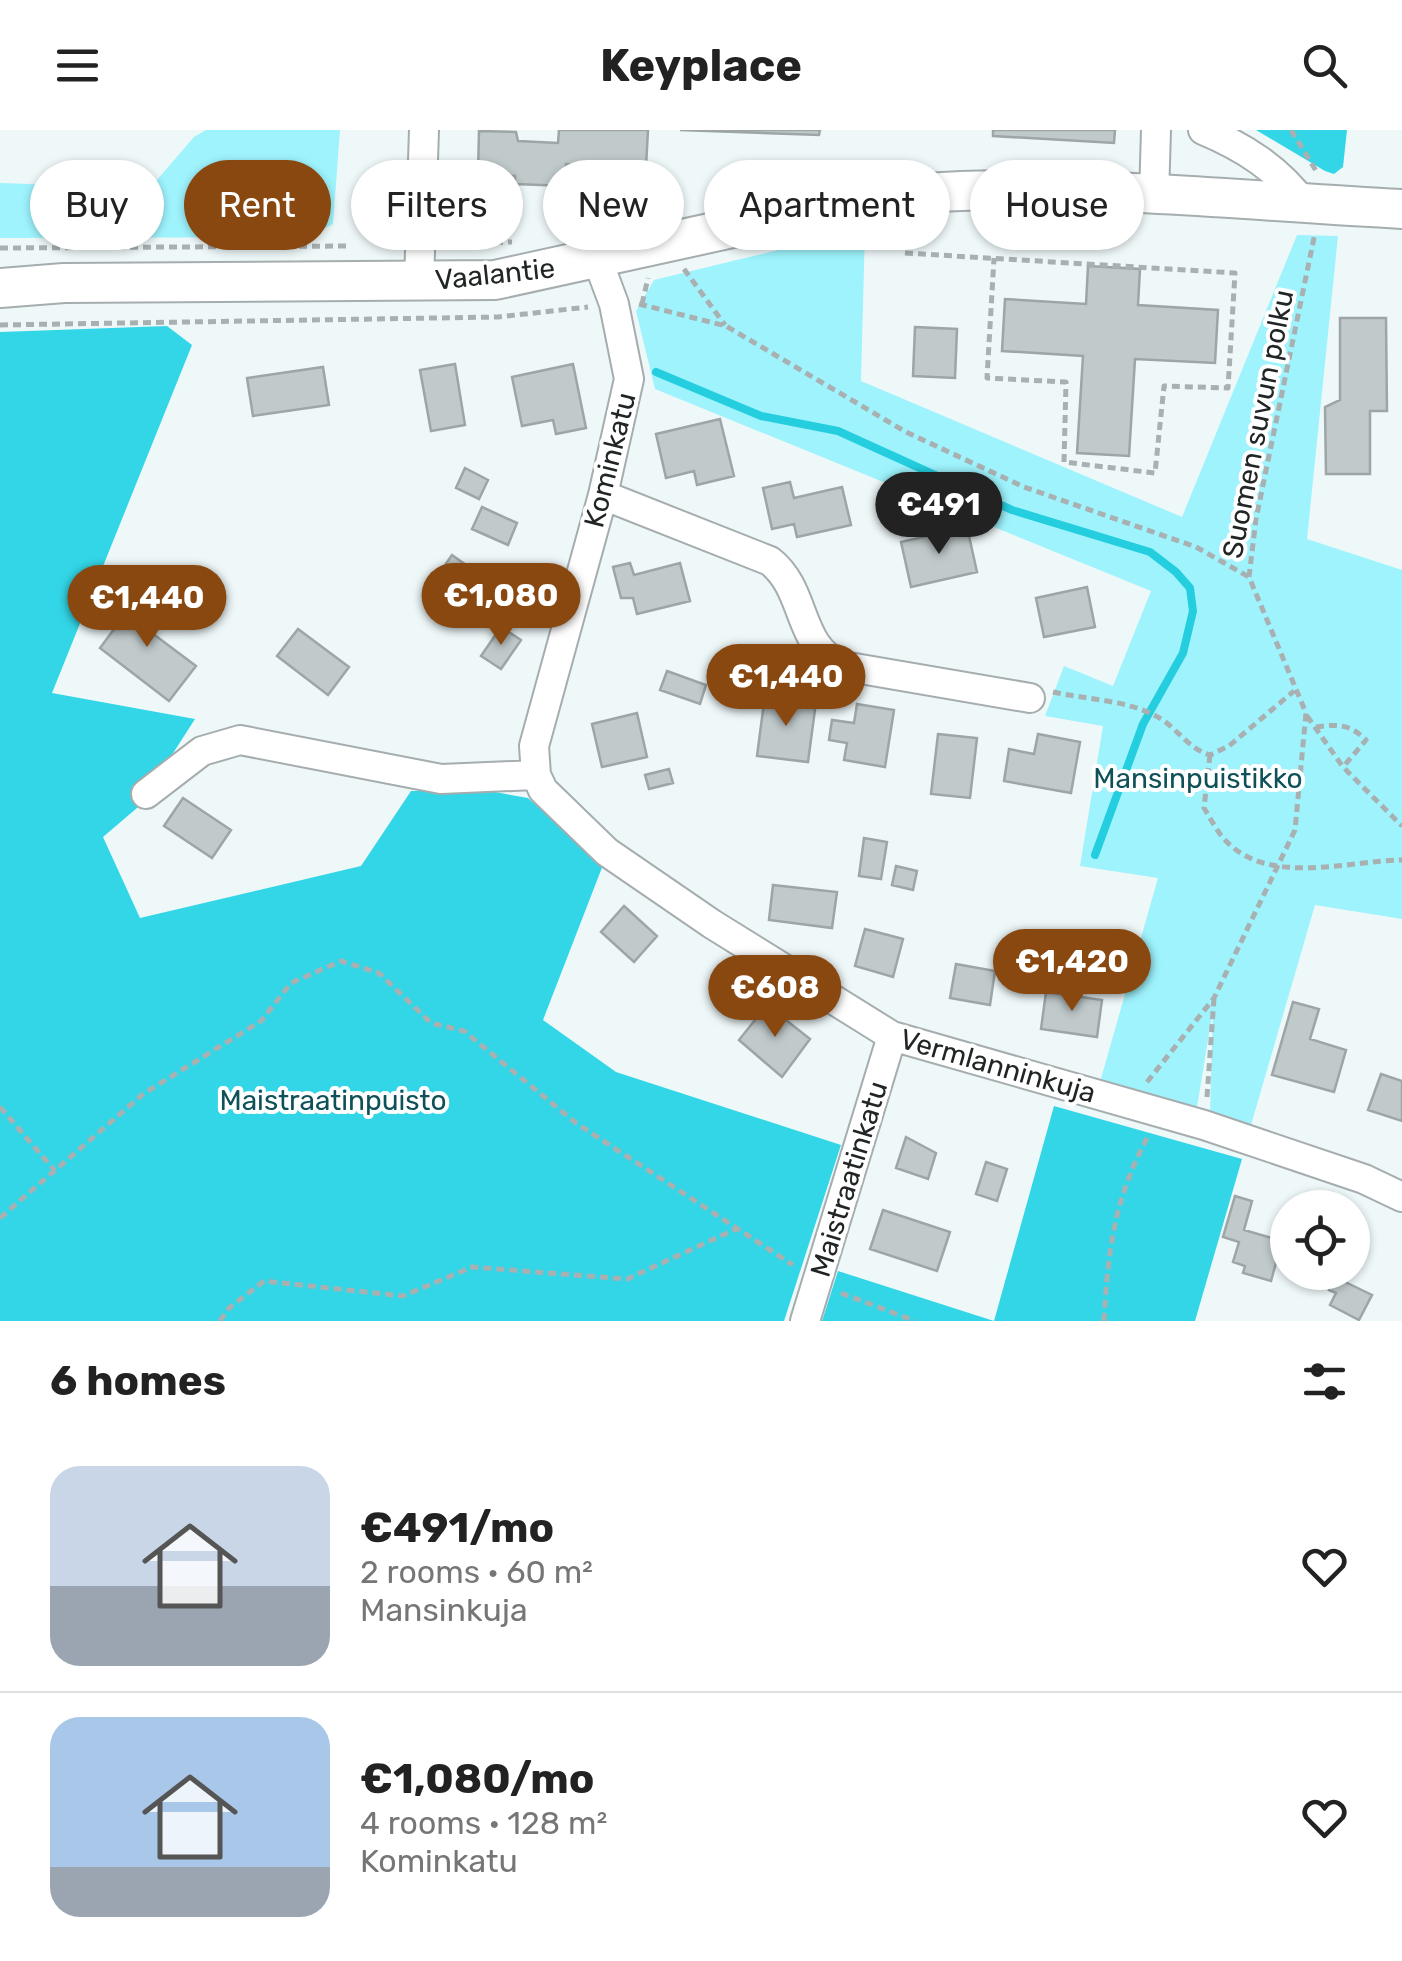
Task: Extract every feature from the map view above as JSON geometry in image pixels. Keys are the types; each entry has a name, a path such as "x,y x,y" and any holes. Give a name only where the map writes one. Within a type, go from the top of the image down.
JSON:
{"street":[{"path":"419,282 424,130"},
{"path":"1154,197 1156,130"},
{"path":"1204,130 1260,160 1313,205"},
{"name":"Vaalantie","path":"0,288 64,283 495,280 598,261 874,197 978,191 1402,210"},
{"name":"Kominkatu","path":"536,775 534,746 540,715 603,495 629,378 614,304 598,261"},
{"path":"603,495 770,561 788,575 811,643 825,658 843,666 1030,698"},
{"path":"146,794 202,751 240,740 441,778 536,775"},
{"name":"Vermlanninkuja","path":"536,775 551,800 608,852 712,924 892,1036 1161,1111 1364,1179 1402,1197"},
{"name":"Maistraatinkatu","path":"805,1321 892,1036"}],"path":[{"path":"1291,130 1313,205"},
{"name":"Suomen suvun polku","path":"1313,205 1249,577 1306,713 1342,767 1402,826"},
{"path":"905,253 994,258 1234,273 1228,388 1164,386 1155,473 1064,462 1066,382 988,378 994,258"},
{"path":"682,267 726,326"},
{"path":"642,304 648,274"},
{"path":"0,324 498,317 642,304 726,326 906,432 1024,487 1196,548 1249,577"},
{"path":"1030,698 1047,691 1140,710 1154,715 1192,750 1210,756 1229,746 1294,691"},
{"path":"1130,1104 1214,998 1278,868 1295,830 1306,713"},
{"path":"1316,727 1339,724 1356,730 1366,740 1342,767"},
{"path":"1210,756 1204,808 1226,841 1249,858 1278,868 1402,860"},
{"path":"0,1218 144,1094 261,1020 291,983 341,961 379,973 431,1023 464,1030 576,1123 738,1228 816,1284 914,1321"},
{"path":"1204,1125 1214,998"},
{"path":"0,1106 55,1171"},
{"path":"1104,1321 1123,1183 1161,1111"},
{"path":"220,1321 229,1308 264,1280 403,1296 472,1267 626,1279 738,1228"}],"green space":[{"path":"206,130 340,130 333,224 331,160 184,160 184,237 164,237 164,172 194,137"},
{"path":"1256,130 1347,130 1343,167 1334,174 1325,171"},
{"path":"0,183 30,184 30,238 0,238"},
{"name":"Mansinpuistikko","path":"1297,235 1338,236 1307,539 1402,570 1402,919 1315,905 1251,1125 1210,1113 1213,1010 1196,1113 1131,1088 1100,1082 1158,878 1080,866 1103,726 1045,716 1064,666 1113,686 1151,591 655,389 636,311 654,280 778,250 864,250 861,381 1182,517"},
{"name":"Maistraatinpuisto","path":"167,326 192,345 52,693 195,719 168,761 158,790 103,837 140,918 361,866 411,791 489,791 528,798 603,865 543,1020 616,1072 841,1145 784,1321 0,1321 0,332"},
{"path":"1054,1106 1242,1159 1195,1321 994,1321"},
{"path":"838,1271 994,1321 822,1321"}],"building":[{"path":"559,130 648,130 646,160 543,160 543,185 523,184 523,160 478,160 479,131 516,132 518,141 558,143"},
{"path":"680,130 820,130 819,135"},
{"path":"993,130 1115,130 1114,143 993,136"},
{"path":"1088,266 1140,269 1138,305 1218,310 1215,363 1135,359 1129,456 1077,453 1083,356 1002,351 1005,299 1086,304"},
{"path":"1340,318 1386,318 1387,411 1370,411 1370,474 1326,474 1325,407 1340,400"},
{"path":"915,327 957,329 955,378 913,376"},
{"path":"455,364 465,425 431,431 420,370"},
{"path":"573,364 586,428 556,434 553,420 522,426 512,377"},
{"path":"323,367 329,405 253,416 247,378"},
{"path":"720,419 734,476 697,485 694,471 666,478 656,434"},
{"path":"465,468 488,480 479,499 456,488"},
{"path":"790,482 794,498 842,487 851,525 797,537 794,524 772,529 763,488"},
{"path":"482,507 517,523 508,545 472,529"},
{"path":"967,527 977,572 911,587 901,542"},
{"path":"452,555 500,589 475,624 427,591"},
{"path":"630,563 634,575 680,563 690,601 637,614 633,598 621,598 613,567"},
{"path":"1087,587 1095,627 1044,637 1036,598"},
{"path":"141,593 163,610 148,630 196,666 169,701 100,648"},
{"path":"501,627 521,640 501,669 481,656"},
{"path":"298,629 349,667 328,695 277,656"},
{"path":"667,671 706,685 700,704 660,690"},
{"path":"765,695 816,702 808,762 757,756"},
{"path":"857,704 894,710 885,767 844,760 847,743 829,740 832,720 854,723"},
{"path":"637,713 647,757 602,767 592,724"},
{"path":"938,734 977,738 970,798 931,794"},
{"path":"1038,734 1080,742 1071,793 1004,781 1009,749 1034,754"},
{"path":"669,769 673,783 649,789 645,775"},
{"path":"183,798 231,830 212,858 164,826"},
{"path":"864,838 887,842 881,879 859,876"},
{"path":"896,866 917,871 913,890 892,885"},
{"path":"773,885 837,892 832,928 769,920"},
{"path":"624,906 657,936 634,962 601,932"},
{"path":"865,929 903,939 893,977 855,966"},
{"path":"956,964 995,971 990,1005 950,998"},
{"path":"1046,992 1102,1000 1097,1037 1041,1029"},
{"path":"1293,1002 1319,1009 1310,1039 1346,1050 1334,1092 1272,1075"},
{"path":"767,1005 810,1039 782,1077 739,1040"},
{"path":"1381,1074 1402,1081 1402,1121 1368,1110"},
{"path":"906,1137 936,1153 928,1179 896,1168"},
{"path":"986,1162 1007,1169 997,1201 976,1194"},
{"path":"1235,1196 1252,1201 1244,1230 1270,1238 1270,1281 1243,1273 1245,1266 1233,1262 1239,1242 1223,1237"},
{"path":"883,1210 950,1232 937,1271 870,1249"},
{"path":"1329,1290 1362,1290 1372,1295 1359,1320 1330,1305 1336,1293"}],"waterway":[{"path":"656,372 761,416 838,431 1012,510 1150,552 1176,572 1190,588 1193,611 1183,653 1143,724 1095,855"}]}
